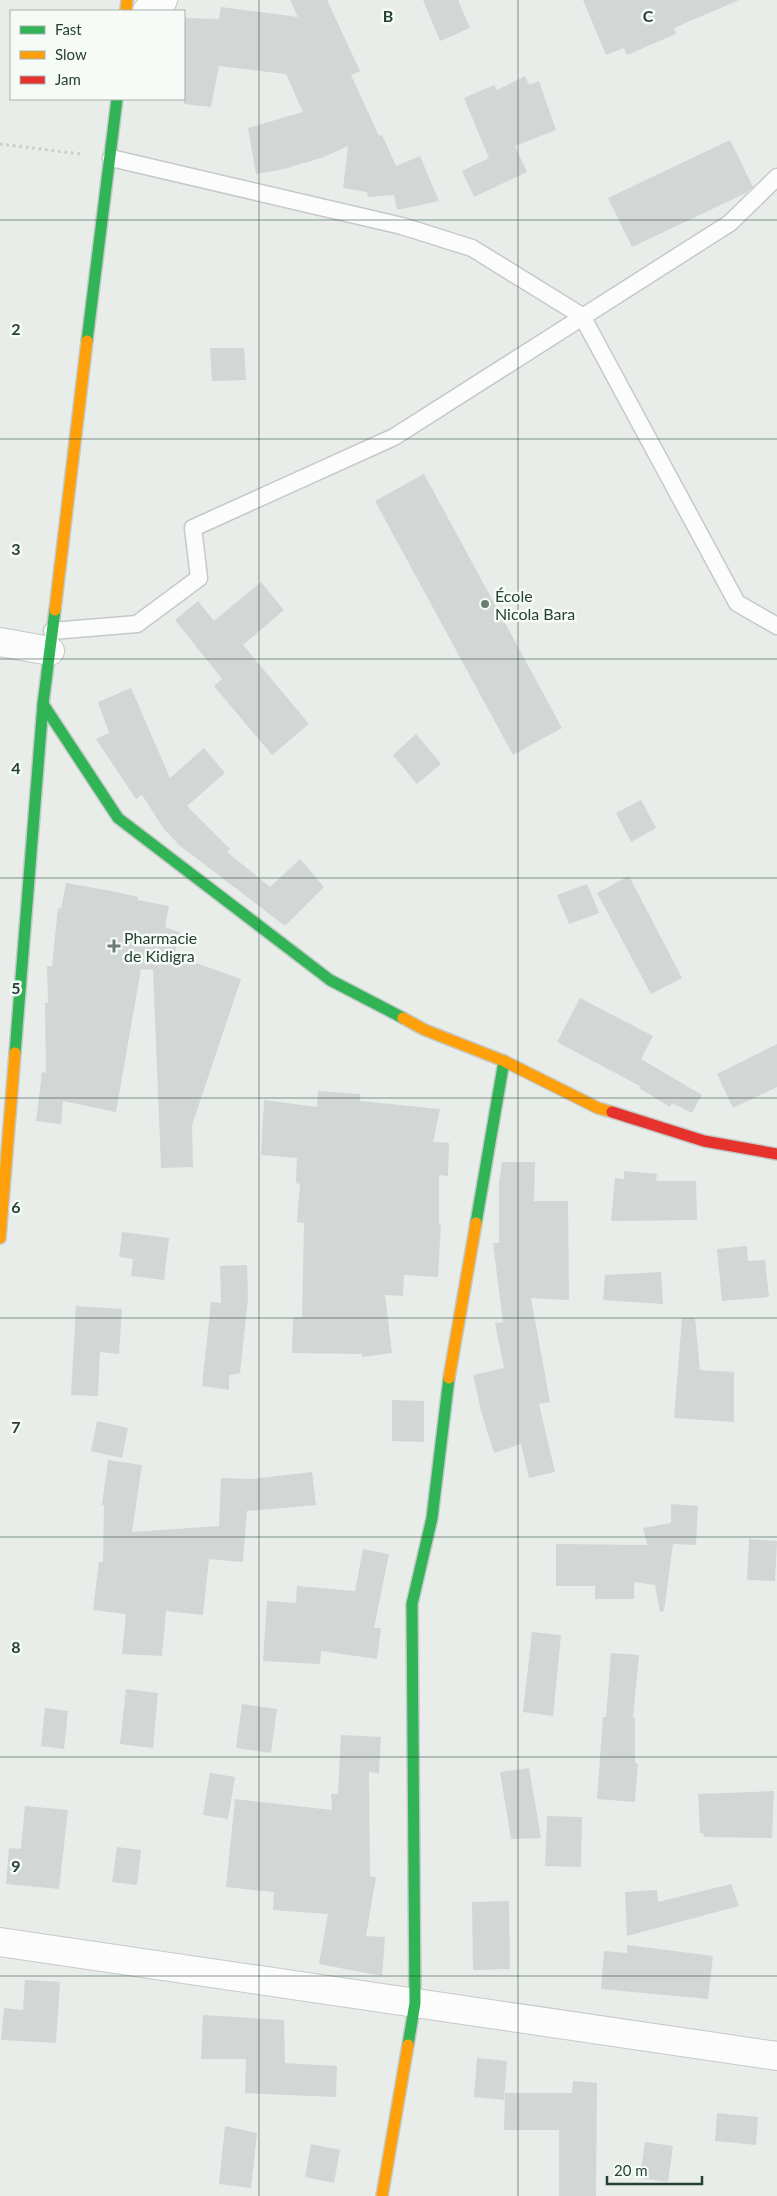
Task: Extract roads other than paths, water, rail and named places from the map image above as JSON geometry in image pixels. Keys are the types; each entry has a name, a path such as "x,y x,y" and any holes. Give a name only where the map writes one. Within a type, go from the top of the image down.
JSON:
{"street":[{"path":"148,10 163,0"},
{"path":"0,1238 4,1141 43,704 117,100"},
{"path":"0,642 51,641"},
{"path":"43,704 118,818 330,980 425,1030 504,1061 598,1108 704,1141 777,1154"},
{"path":"382,2196 415,2003 412,1604 432,1518 445,1402 504,1061"},
{"path":"0,1942 777,2056"}],"lane":[{"path":"111,158 402,226 472,248 582,316 737,603 777,626"},
{"path":"51,641 137,624 199,578 193,528 394,437 730,223 777,177"}],"place":[{"name":"École Nicola Bara","path":"485,604"},
{"name":"Pharmacie de Kidigra","path":"114,946"}]}
